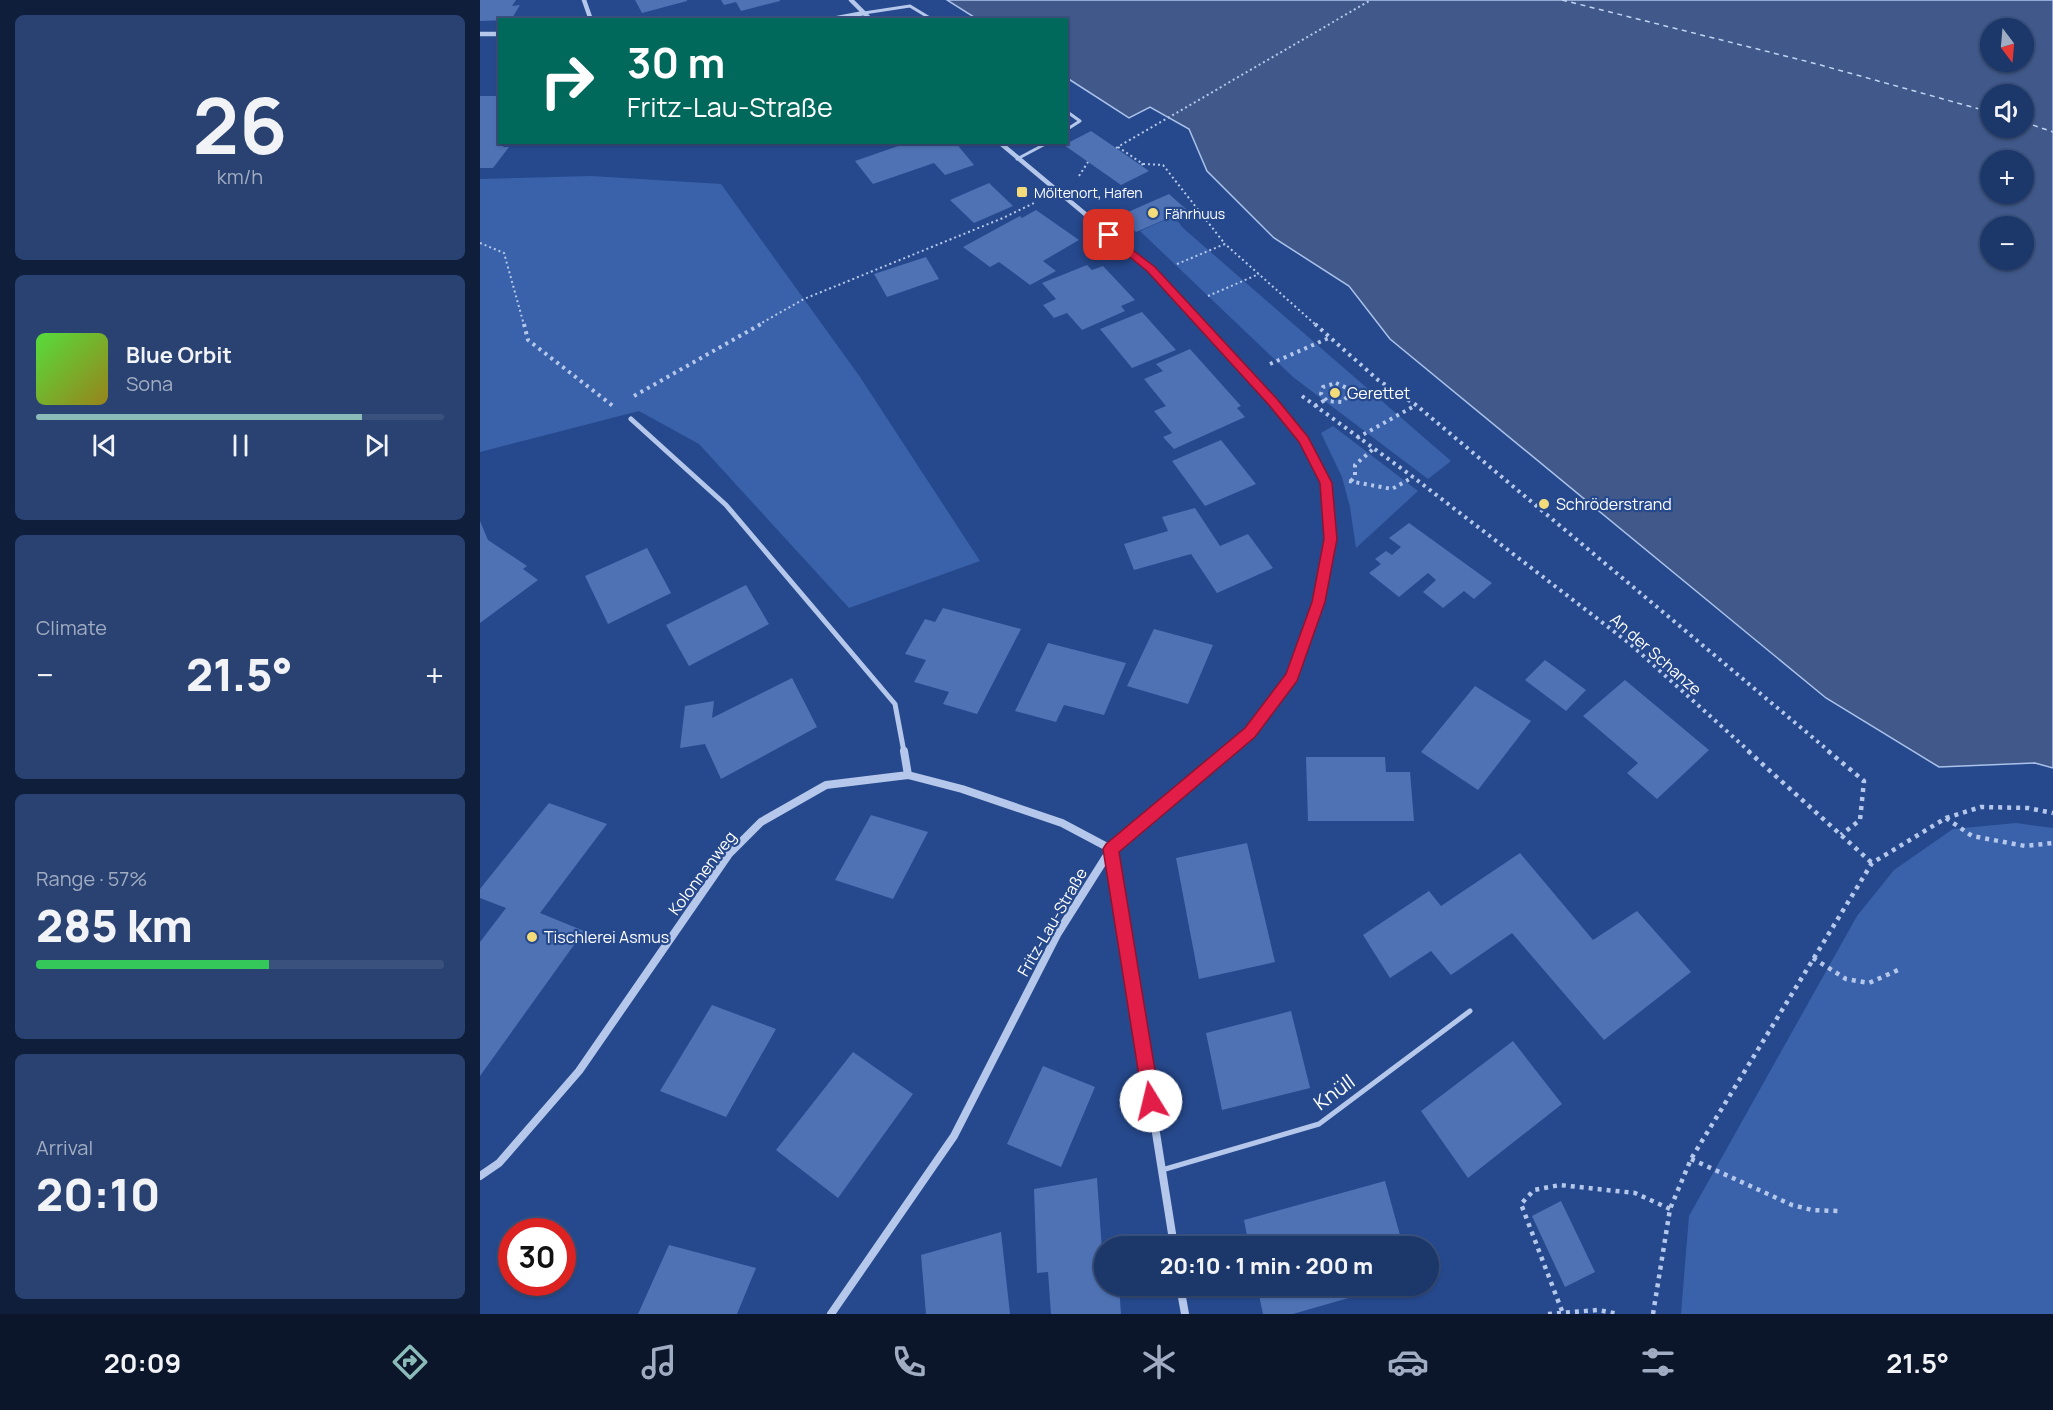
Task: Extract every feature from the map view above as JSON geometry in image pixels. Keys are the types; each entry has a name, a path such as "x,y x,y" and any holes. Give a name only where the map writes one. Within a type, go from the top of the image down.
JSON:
{"street":[{"path":"584,0 590,18"},
{"path":"851,0 869,18"},
{"path":"839,18 864,14"},
{"path":"480,34 498,34"},
{"path":"1001,144 1151,269 1273,402 1303,440 1326,483"},
{"path":"631,419 726,505 895,704 908,775"},
{"name":"Fritz-Lau-Straße","path":"831,1314 954,1136 1058,933 1111,849 1250,733 1292,676 1318,602 1330,539 1326,483"},
{"name":"Kolonnenweg","path":"480,1176 499,1163 579,1071 729,854 761,822 826,785 908,775 962,789 1062,823 1111,849"},
{"path":"1111,849 1172,1236"},
{"path":"1182,1296 1185,1314"}],"lane":[{"path":"864,14 910,6 930,18"},
{"path":"1068,112 1080,121 1068,129"},
{"path":"1017,159 1045,144"},
{"name":"Knüll","path":"1162,1170 1318,1124 1470,1011"}],"path":[{"path":"1371,0 1117,147 1142,165 1163,165 1225,244 1378,380 1416,405 1864,781 1860,820 1841,835"},
{"path":"1074,183 1088,162"},
{"path":"638,393 804,298 1003,218 1056,192"},
{"path":"480,243 504,253 528,340 631,419"},
{"path":"1173,266 1225,244"},
{"path":"1207,297 1260,274"},
{"path":"1269,364 1331,337"},
{"path":"1314,406 1325,400 1333,403 1342,402 1348,398 1349,392 1341,384 1327,385 1321,394 1325,400"},
{"path":"1358,438 1416,405"},
{"path":"1326,483 1350,481 1354,476 1355,465 1373,449"},
{"name":"An der Schanze","path":"1350,481 1392,489 1413,477 1629,643 1872,862"},
{"path":"1653,1314 1670,1209 1691,1159 1872,862 1946,818 1981,807 2028,808 2053,813"},
{"path":"1946,818 1972,836 2025,846 2053,843"},
{"path":"1813,958 1846,979 1869,983 1898,970"},
{"path":"1691,1159 1792,1205 1812,1210 1838,1211"},
{"path":"1562,1311 1521,1204 1534,1190 1560,1185 1635,1193 1670,1209"},
{"path":"1548,1314 1562,1311 1598,1310 1619,1314"}],"shaded area":[{"path":"947,0 2053,0 2053,768 2035,763 1939,767 1826,698 1390,339 1349,286 1274,238 1207,171 1189,129 1150,107 1129,118 1068,79 1068,18 975,18"},
{"path":"591,176 721,184 860,377 980,561 849,608 699,444 639,411 480,452 480,179"},
{"path":"1174,216 1183,228 1451,461 1428,479 1293,377 1140,231"},
{"path":"1333,426 1418,491 1356,548 1350,507 1342,477 1321,433"},
{"path":"2016,823 2053,828 2053,1314 1681,1314 1689,1216 1857,916 1894,870 1953,829"}],"building":[{"path":"480,0 516,0 512,6 520,5 512,18 480,21"},
{"path":"635,0 687,0 687,1 642,13"},
{"path":"721,0 780,1 741,11 736,2 724,5"},
{"path":"480,96 498,96 498,144 509,147 493,168 480,168"},
{"path":"1091,131 1149,171 1121,185 1064,145"},
{"path":"904,144 957,144 974,165 945,175 934,163 873,184 855,161"},
{"path":"989,183 1013,206 974,223 950,200"},
{"name":"Fährhuus","path":"1169,194 1187,210 1136,232 1119,216"},
{"path":"1036,210 1079,240 1043,261 1056,271 1030,285 999,262 990,267 963,247 1020,216 1022,218"},
{"path":"926,257 939,279 887,297 874,274"},
{"path":"1087,265 1092,270 1103,266 1135,300 1121,306 1125,311 1082,330 1067,313 1054,318 1043,305 1056,299 1042,283"},
{"path":"1142,312 1176,350 1132,368 1100,329"},
{"path":"1190,349 1241,406 1237,408 1245,417 1174,449 1163,437 1172,433 1154,411 1166,406 1144,379 1163,371 1156,364"},
{"path":"1221,440 1256,484 1205,506 1172,461"},
{"path":"1195,508 1220,546 1248,534 1273,568 1217,593 1191,554 1134,570 1124,544 1168,531 1162,517"},
{"path":"480,521 488,540 527,566 523,569 538,580 480,623"},
{"path":"1409,523 1492,583 1474,599 1464,591 1443,608 1423,592 1436,580 1428,573 1399,597 1369,573 1381,564 1375,559 1386,551 1392,555 1401,547 1389,538"},
{"path":"647,548 671,593 608,624 585,576"},
{"path":"746,585 769,624 689,666 666,625"},
{"path":"943,608 1021,629 977,714 943,704 949,692 914,682 926,660 905,654 925,619 935,622"},
{"path":"1154,629 1213,645 1188,704 1127,686"},
{"path":"1048,643 1126,663 1104,715 1064,705 1056,722 1015,711"},
{"path":"1545,660 1586,690 1566,711 1525,680"},
{"path":"792,678 817,727 721,779 705,744 680,748 685,706 714,701 712,718"},
{"path":"1625,680 1709,750 1657,799 1627,773 1638,763 1583,716"},
{"path":"1475,686 1531,721 1478,790 1421,752"},
{"path":"1306,757 1385,757 1386,772 1410,772 1414,821 1308,821"},
{"name":"Tischlerei Asmus","path":"549,803 607,824 540,913 584,931 480,1076 480,942 506,908 480,898 480,889"},
{"path":"871,815 928,832 893,899 835,880"},
{"path":"1247,843 1275,962 1199,979 1176,858"},
{"path":"1520,853 1593,940 1637,911 1691,972 1604,1040 1512,933 1451,975 1431,951 1390,978 1363,935 1429,891 1441,906"},
{"path":"712,1005 776,1029 726,1117 660,1091"},
{"path":"1291,1011 1310,1088 1222,1110 1206,1033"},
{"path":"1513,1041 1562,1104 1468,1178 1421,1111"},
{"path":"853,1052 913,1094 838,1198 776,1150"},
{"path":"1043,1066 1095,1087 1061,1167 1007,1144"},
{"path":"1097,1178 1101,1236 1094,1236 1094,1296 1120,1296 1121,1314 1051,1314 1048,1272 1037,1273 1034,1189"},
{"path":"1385,1181 1400,1236 1247,1236 1244,1220"},
{"path":"1561,1201 1595,1272 1565,1287 1532,1216"},
{"path":"1001,1232 1010,1314 926,1314 921,1255"},
{"path":"669,1245 756,1268 737,1314 638,1314"},
{"path":"1259,1296 1355,1296 1293,1314 1263,1314"}],"ferry route":[{"path":"1562,0 1817,64 1980,109"},
{"path":"2034,125 2053,132"}],"place":[{"name":"Möltenort, Hafen","path":"1022,192"},
{"name":"Fährhuus","path":"1153,213"},
{"name":"Gerettet","path":"1335,393"},
{"name":"Schröderstrand","path":"1544,504"},
{"name":"Tischlerei Asmus","path":"532,937"}],"route":[{"path":"1109,235 1151,269 1273,402 1303,440 1326,483 1330,539 1318,602 1292,676 1250,733 1111,849 1151,1101"}]}
